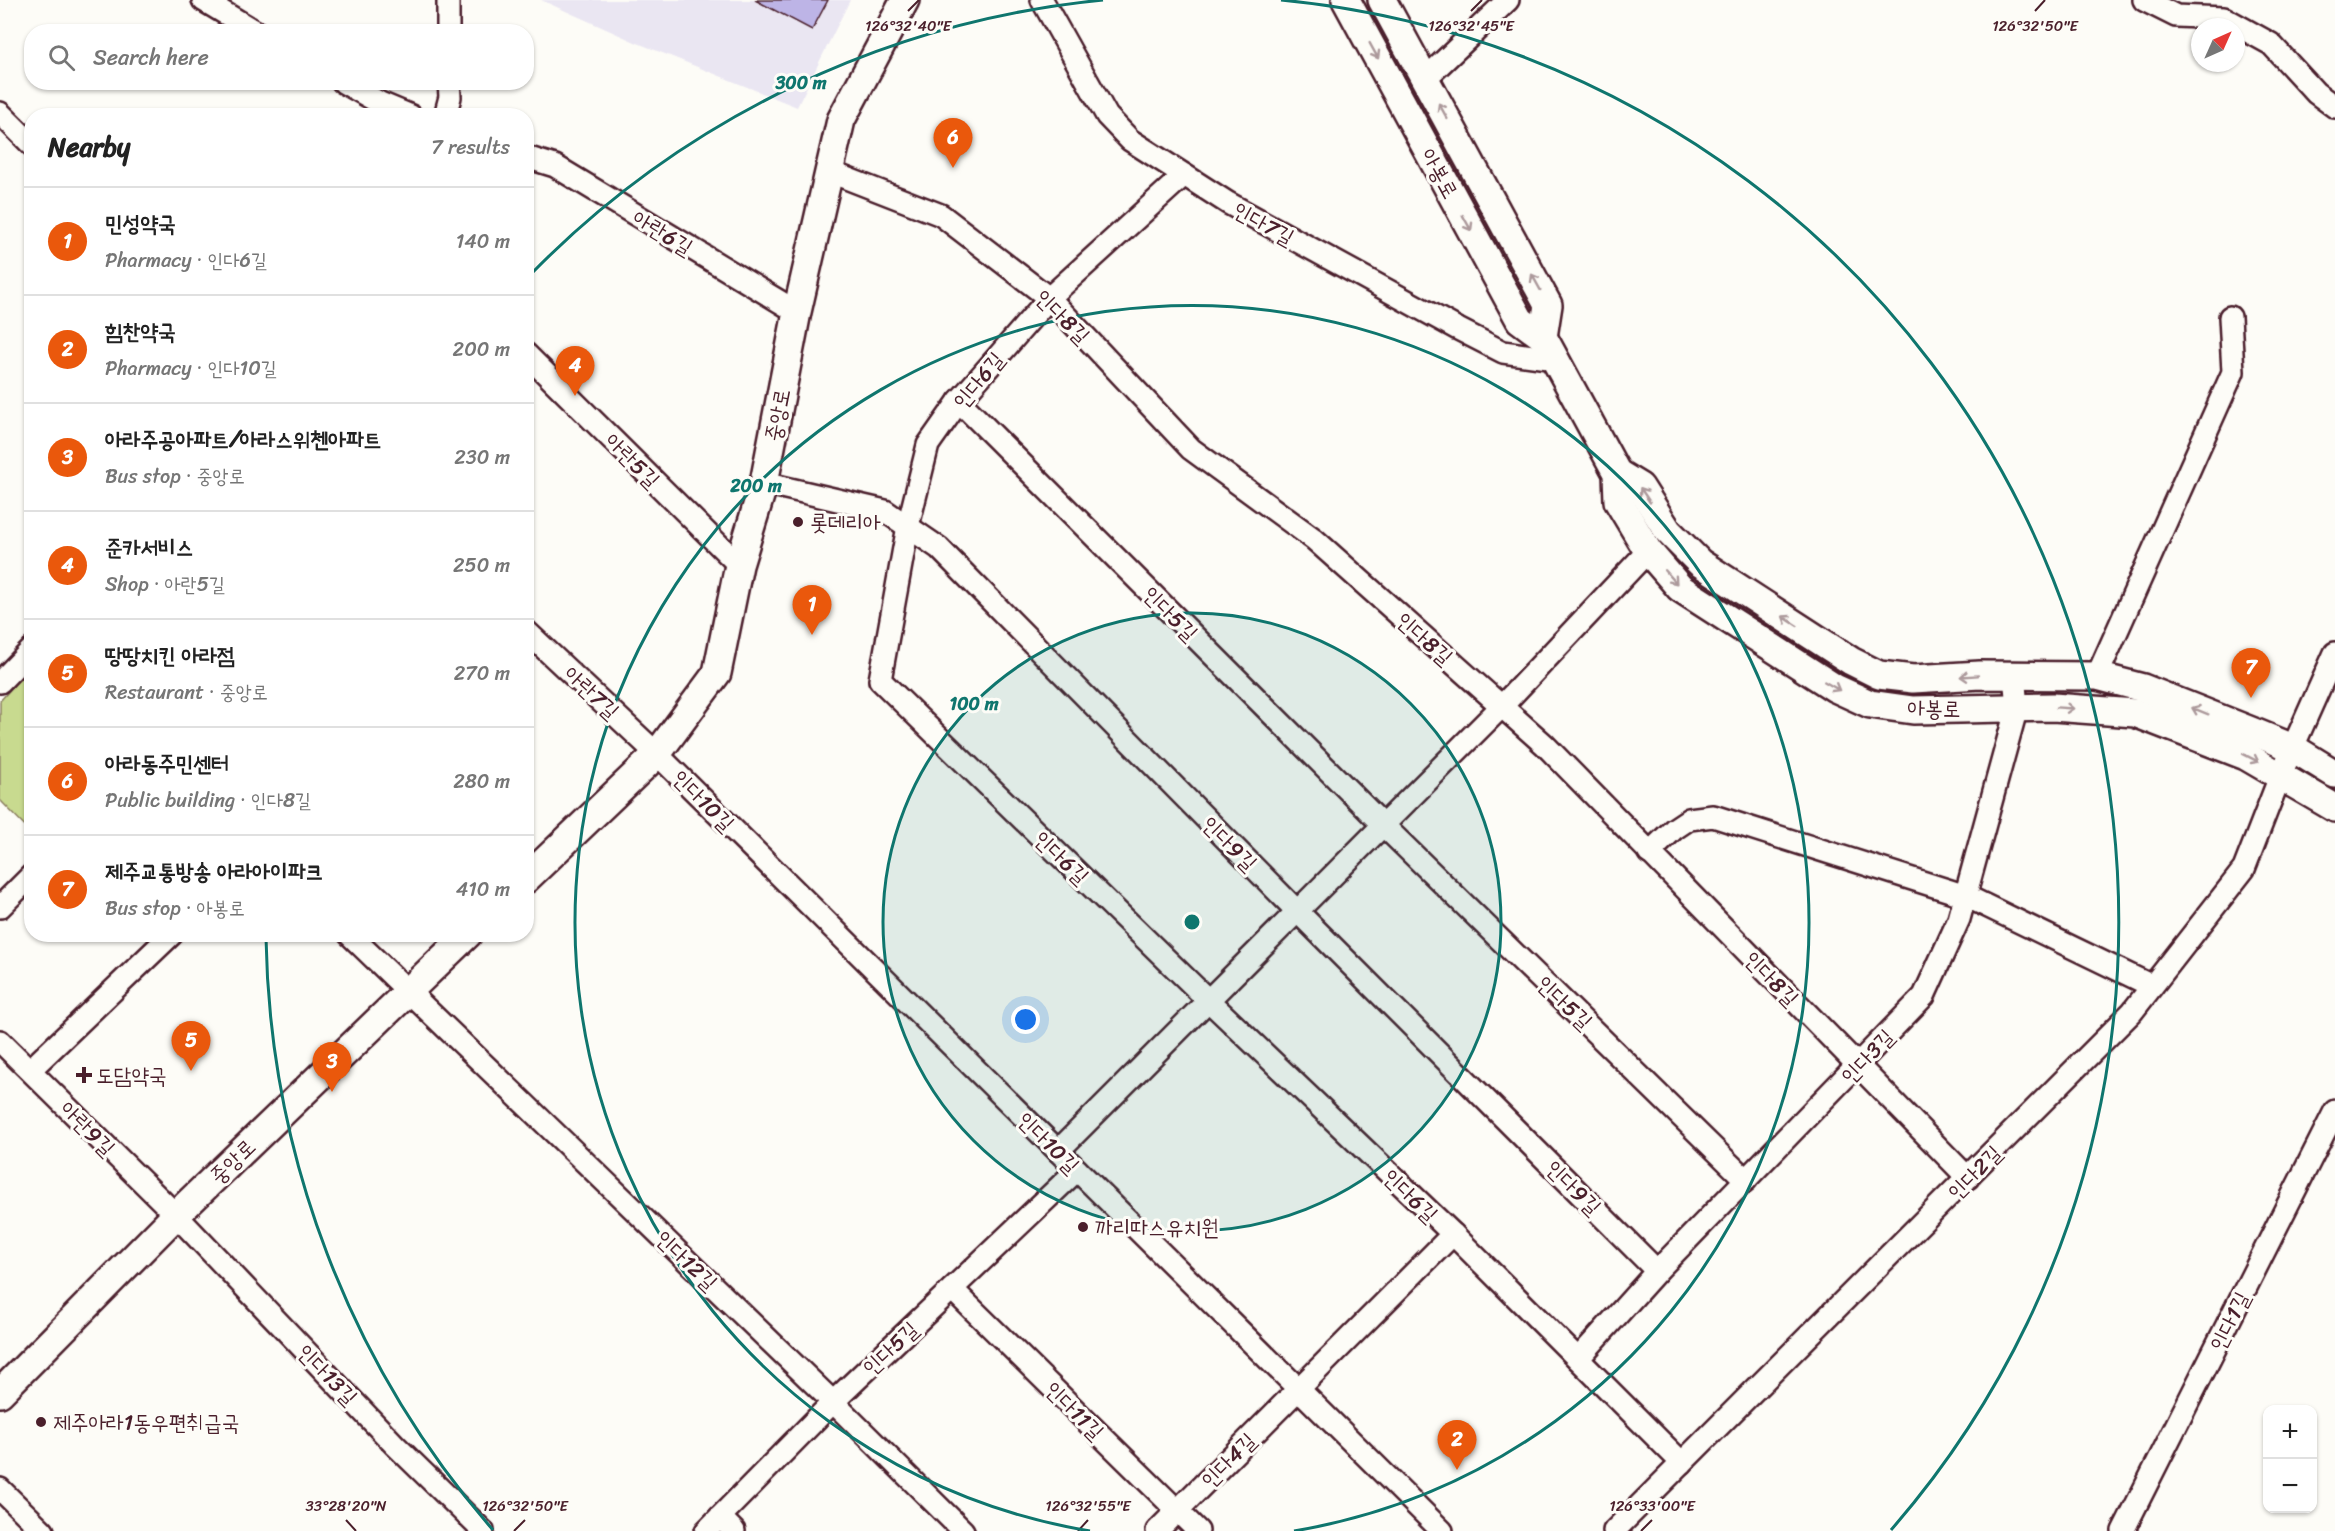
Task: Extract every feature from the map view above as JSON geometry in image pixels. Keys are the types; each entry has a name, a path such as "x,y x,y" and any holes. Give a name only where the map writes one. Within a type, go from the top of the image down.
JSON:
{"main road":[{"name":"중앙로","path":"534,871 657,754 717,674 740,565 764,483 796,312 841,120 905,0"},
{"name":"아봉로","path":"1346,0 1520,320 1549,348 1617,473 1618,501 1648,551 1680,588 1835,688 1870,704 1913,710 2053,707 2135,713 2246,756 2281,774 2335,808"},
{"name":"아봉로","path":"1382,0 1548,305 1549,348"},
{"name":"아봉로","path":"1617,473 1640,487 1668,531 1700,563 1851,661 1879,675 1913,679 2014,675 2097,676 2143,688 2294,748 2335,774"},
{"name":"중앙로","path":"0,1393 176,1215 460,942"}],"street":[{"path":"203,0 243,24"},
{"path":"448,0 448,24"},
{"name":"인다7길","path":"1042,0 1107,117 1130,140 1228,203 1503,352 1549,348"},
{"path":"1425,79 1508,0"},
{"path":"2144,0 2176,16 2224,18 2271,44 2316,93 2335,107"},
{"path":"357,90 392,108"},
{"path":"447,108 450,90"},
{"path":"0,113 24,137"},
{"name":"아란6길","path":"534,159 555,166 796,312"},
{"name":"인다8길","path":"828,171 941,215 1049,298 1191,448 1314,539 1545,745 1968,1178"},
{"name":"인다6길","path":"1184,175 1049,298 959,400 928,445 908,526 880,680 1208,1000 1453,1234 1682,1463"},
{"path":"2097,676 2233,372 2230,317"},
{"name":"아란5길","path":"534,362 740,565"},
{"name":"인다5길","path":"959,400 1383,825 1746,1180"},
{"name":"인다9길","path":"764,483 885,511 939,548 1657,1271"},
{"path":"1058,1151 1501,707 1648,551"},
{"name":"아란7길","path":"534,639 657,754"},
{"name":"인다2길","path":"1614,1531 2132,1012 2244,869 2281,774 2335,653"},
{"path":"0,682 24,657"},
{"name":"인다3길","path":"1578,1359 1657,1271 1858,1066 1923,996 1959,919 1966,896 2016,708 2014,675"},
{"name":"인다10길","path":"657,754 1442,1531"},
{"path":"1650,853 1674,829 1689,819 1713,816 1966,896 2152,986"},
{"path":"0,907 24,883"},
{"path":"30,1070 164,942"},
{"name":"인다12길","path":"357,942 833,1401 963,1531"},
{"name":"아란9길","path":"0,1041 176,1215"},
{"name":"인다1길","path":"2124,1531 2335,1111"},
{"name":"인다5길","path":"720,1526 833,1401 1077,1170"},
{"name":"인다13길","path":"176,1215 395,1445 483,1531"},
{"name":"인다4길","path":"1157,1531 1453,1234"},
{"name":"인다11길","path":"952,1289 1198,1531"},
{"path":"0,1489 43,1531"}],"shaded area":[{"path":"541,0 850,0 797,107 635,42"}],"green space":[{"path":"24,674 24,825 0,800 0,701"}],"building":[{"path":"755,0 828,0 812,30"}],"place":[{"name":"아라동주민센터","path":"953,168"},
{"name":"준카서비스","path":"575,396"},
{"name":"롯데리아","path":"798,522"},
{"name":"민성약국","path":"812,635"},
{"name":"제주교통방송 아라아이파크","path":"2251,698"},
{"name":"땅땅치킨 아라점","path":"191,1071"},
{"name":"도담약국","path":"84,1075"},
{"name":"아라주공아파트/아라스위첸아파트","path":"332,1092"},
{"name":"까리따스유치원","path":"1083,1227"},
{"name":"제주아라1동우편취급국","path":"41,1422"},
{"name":"힘찬약국","path":"1457,1470"}]}
